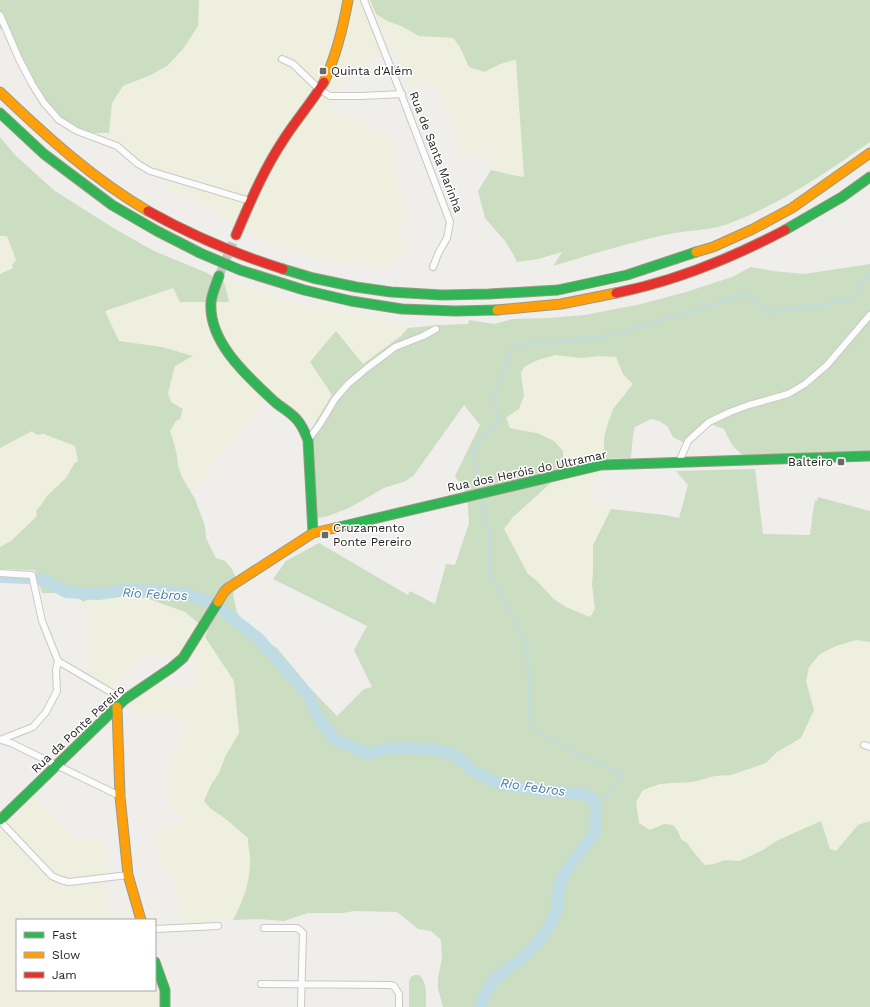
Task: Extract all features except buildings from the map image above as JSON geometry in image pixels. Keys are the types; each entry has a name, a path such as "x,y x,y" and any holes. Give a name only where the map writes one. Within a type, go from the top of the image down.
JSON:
{"main road":[{"path":"236,235 250,201 279,146 320,89 335,52 348,0"},
{"path":"0,92 64,151 126,198 175,226 228,250 313,278 356,287 391,292 442,295 497,294 558,290 627,275 713,247 753,229 792,208 870,153"},
{"path":"0,113 44,154 112,205 157,231 200,253 240,270 304,290 351,301 402,309 455,311 501,310 561,304 636,289 718,262 760,243 842,197 870,177"},
{"path":"219,276 211,305 212,319 218,336 227,353 236,364 273,400 297,420 304,430 308,440 313,533"},
{"name":"Rua dos Heróis do Ultramar","path":"313,533 600,465 870,456"},
{"name":"Rua da Ponte Pereiro","path":"0,821 120,704 172,668 183,658 224,592 232,585 313,533"},
{"path":"120,704 118,770 120,796 128,875 141,919"},
{"path":"156,965 165,990 165,1007"}],"street":[{"name":"Rua de Santa Marinha","path":"364,0 402,94 450,222 447,238 433,267"},
{"path":"0,15 19,59 32,84 44,103 59,120 77,131 117,146 138,164 150,171 250,201"},
{"path":"282,59 293,64 320,89 330,96 402,94"},
{"path":"679,462 688,441 709,422 749,405 788,394 805,384 827,366 870,314"},
{"path":"308,440 320,424 335,399 353,380 395,347 436,329"},
{"path":"0,573 32,574 42,621 58,661 120,704"},
{"path":"1,740 33,727 46,712 57,691 56,670 58,661"},
{"path":"1,740 11,743 120,796"},
{"path":"0,821 52,876 61,880 69,882 128,875"},
{"path":"156,929 218,926"},
{"path":"264,928 297,928 303,933 301,1007"},
{"path":"261,984 390,985 394,986 399,994 399,1007"}],"green space":[{"path":"0,0 199,0 198,26 183,49 167,66 151,75 123,86 112,103 109,133 89,133 72,128 47,109 3,27 0,30"},
{"path":"199,0 370,0 376,14 387,21 401,26 419,36 453,38 459,44 469,67 485,72 516,60 524,177 491,170 492,164 485,156 461,157 444,103 430,81 411,89 398,50 376,56 364,70 351,75 343,76 329,114 366,119 373,134 386,128 397,156 392,164 408,221 396,228 409,246 393,263 394,267 325,260 288,251 268,243 249,231 225,221 215,211 194,199 164,189 167,180 148,166 133,162 121,151 109,133 112,103 123,85 151,75 167,66 183,49 198,26"},
{"path":"370,0 870,0 870,142 782,199 764,209 725,225 672,233 651,238 553,266 562,252 538,259 517,262 505,241 485,218 478,191 491,170 524,177 516,60 496,66 485,72 469,67 460,48 453,38 419,36 401,26 387,21 376,14"},
{"path":"0,137 16,156 55,191 115,229 154,251 205,272 224,282 229,302 180,302 173,288 105,311 119,341 162,347 193,356 175,366 168,393 171,402 183,409 180,419 176,421 170,431 182,477 195,499 205,526 206,538 216,558 225,561 232,569 237,581 233,595 237,612 242,620 260,638 277,648 311,689 337,716 364,689 372,687 354,650 367,626 273,579 286,561 319,543 408,595 410,591 435,604 446,564 455,565 469,523 467,495 455,476 480,425 464,405 414,475 406,481 384,488 349,508 328,516 317,518 311,515 309,437 316,421 332,395 310,362 336,331 363,364 401,336 408,328 468,324 469,320 494,324 513,319 585,315 641,304 686,292 732,277 751,267 804,274 870,264 870,452 746,457 732,445 724,429 710,424 686,444 673,437 667,426 659,421 651,419 635,427 631,458 604,459 604,438 613,409 633,384 623,374 616,357 599,356 581,358 555,355 538,360 524,367 521,373 524,396 519,409 506,418 510,428 537,433 554,441 563,451 564,471 513,517 504,529 528,574 537,581 555,600 566,607 590,617 595,609 592,585 593,545 611,509 679,518 688,485 676,471 755,469 763,534 810,535 815,500 817,501 818,497 870,511 870,642 856,640 836,646 820,654 809,667 806,681 814,710 801,738 777,752 766,763 731,775 715,776 693,782 660,784 643,790 636,802 639,823 650,830 664,824 673,825 678,831 681,839 687,843 705,865 714,864 725,860 739,861 763,850 776,841 821,821 830,849 836,851 858,825 870,821 870,1007 443,1007 438,989 438,977 442,959 441,940 431,931 418,929 397,912 354,911 343,913 308,913 284,921 258,919 233,920 246,889 250,856 248,838 210,808 204,801 211,785 219,773 225,757 239,733 234,681 205,637 208,631 185,612 149,599 125,595 90,599 82,602 82,600 64,593 42,593 35,570 0,569 0,547 11,541 37,516 36,511 47,496 66,478 74,464 78,461 75,446 44,434 37,435 32,431 0,448 0,274 13,268 12,265 16,260 7,236 0,236"},
{"path":"0,236 7,236 16,260 37,435 44,434 87,451 84,457 74,464 66,478 47,496 36,511 38,522 19,537 0,547"},
{"path":"223,279 293,302 384,319 409,327 401,336 363,364 336,331 310,362 332,395 316,421 294,415 268,395 216,462 191,491 182,477 170,430 182,409 160,393 120,345 105,311 174,288 180,302 228,296"},
{"path":"556,355 581,358 599,356 616,357 623,374 634,384 613,409 604,438 604,459 602,470 585,498 611,509 596,541 592,585 595,609 590,617 566,607 550,595 525,572 500,532 513,517 553,480 537,433 510,428 505,418 519,409 524,396 521,373 524,367 538,360"},
{"path":"125,595 149,599 185,612 226,644 244,725 225,757 219,773 211,785 210,808 248,838 250,855 249,877 241,905 233,920 218,920 183,928 175,881 157,853 152,837 158,828 184,823 165,795 184,717 138,716 130,703 158,682 190,690 200,662 182,657 140,655 112,687 87,675 89,633 82,602 90,599"},
{"path":"856,640 870,642 870,821 858,825 836,851 830,848 813,825 753,857 739,861 725,860 714,864 705,865 689,845 681,839 678,831 664,824 650,830 639,823 636,801 643,790 656,785 693,782 715,776 731,775 751,769 766,763 777,752 801,737 814,710 806,681 809,667 820,654 836,646"},
{"path":"36,795 76,841 105,837 107,865 106,906 112,919 16,919 16,991 156,991 156,970 165,1007 0,1007 0,833"},
{"path":"414,975 419,975 424,982 426,990 426,1007 409,1007 409,981"}],"waterway":[{"path":"479,488 473,452 485,433 499,422 494,397 513,346 613,335 746,294 769,312 851,300 870,272"},
{"path":"482,497 482,506 491,541 488,568 527,644 530,727 573,752 624,774 596,809"},
{"name":"Rio Febros","path":"0,577 27,578"},
{"name":"Rio Febros","path":"39,579 48,582 66,592 98,594 126,590 162,591 188,594 204,600 221,609 259,639 308,695 317,715 334,739 368,754 386,749 435,749 454,755 473,771 505,785 547,791 584,794 593,799 596,809 596,831 568,868 561,880 557,899 557,911 542,938 526,955 493,980 481,1002 482,1007"}],"tunnel":[{"path":"219,276 236,235"}],"traffic: fast":[{"path":"0,113 44,154 112,205 157,231 200,253 240,270 304,290 351,301 402,309 455,311 497,310"},
{"path":"785,230 842,197 870,177"},
{"path":"283,269 313,278 356,287 391,292 442,295 489,294 558,290 627,275 696,252"},
{"path":"219,276 211,302 212,317 216,331 223,345 242,370 275,402 296,418 303,428 308,440 313,533"},
{"path":"335,528 601,465 870,456"},
{"path":"0,820 124,700 183,658 218,602"},
{"path":"156,965 165,990 165,1007"}],"traffic: slow":[{"path":"324,82 339,42 348,0"},
{"path":"0,92 53,141 89,171 128,199 148,211"},
{"path":"696,252 713,247 753,229 792,208 870,153"},
{"path":"497,310 561,304 616,293"},
{"path":"218,602 228,588 313,533 335,528"},
{"path":"117,707 120,796 128,875 141,919"}],"traffic: jam":[{"path":"236,235 270,162 324,82"},
{"path":"148,211 180,228 214,243 283,269"},
{"path":"616,293 660,282 703,268 745,250 785,230"}],"place":[{"name":"Quinta d'Além","path":"323,71"},
{"name":"Balteiro","path":"841,462"},
{"name":"Cruzamento Ponte Pereiro","path":"325,535"}]}
